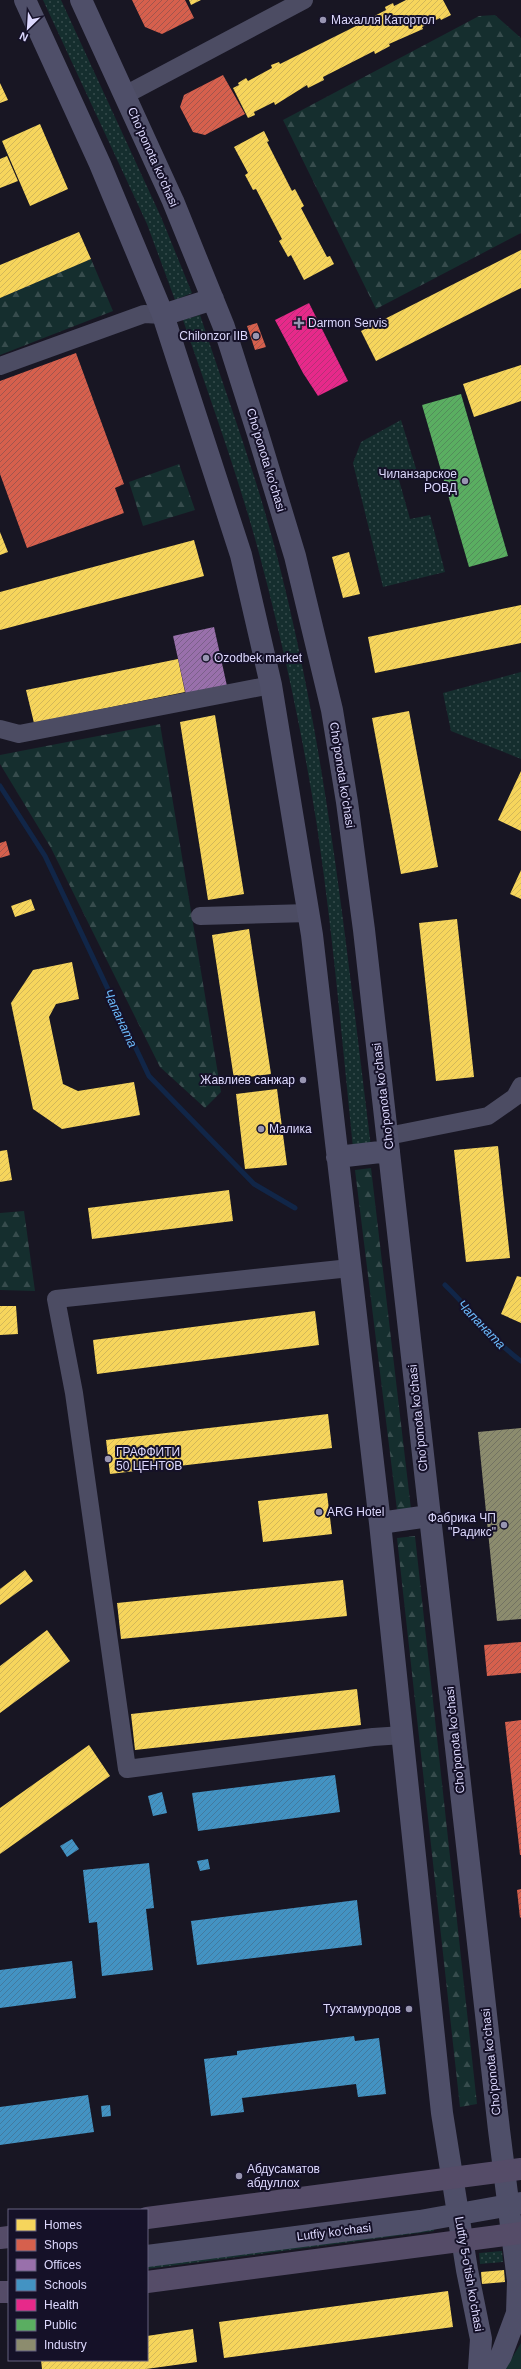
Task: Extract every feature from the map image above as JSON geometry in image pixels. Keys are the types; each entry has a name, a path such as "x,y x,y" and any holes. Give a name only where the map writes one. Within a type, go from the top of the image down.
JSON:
{"main road":[{"path":"25,0 102,171 163,315 241,555 271,685 309,913 380,1523 441,2105 452,2179"},
{"name":"Cho'ponota ko'chasi","path":"81,0 173,201 213,299 258,434 295,556 332,710 347,802 388,1144 429,1516 513,2170 517,2233"},
{"path":"163,315 213,299"},
{"path":"337,1157 388,1144"},
{"path":"380,1523 429,1516"},
{"path":"148,2218 513,2170"},
{"name":"Lutfiy 5-o'tish ko'chasi","path":"452,2179 462,2241 481,2339 479,2369"},
{"name":"Lutfiy ko'chasi","path":"148,2256 458,2214 515,2204"},
{"path":"148,2282 517,2233 517,2313 501,2356 493,2369"}],"street":[{"path":"125,95 304,0"},
{"path":"0,366 144,314 163,315"},
{"path":"0,729 19,734 271,685"},
{"path":"200,916 309,913"},
{"path":"388,1144 488,1116 515,1097 521,1086"},
{"path":"350,1268 56,1300 75,1399 127,1769 373,1737 403,1735"}],"green space":[{"path":"43,0 61,0 161,217 192,293 175,300 147,224"},
{"path":"495,15 521,38 521,233 376,309 283,120 479,16"},
{"path":"91,259 113,311 0,355 0,298"},
{"path":"200,315 243,443 273,539 312,714 335,858 371,1147 353,1148 328,906 317,826 306,763 273,607 256,543 227,447 183,320"},
{"path":"401,420 418,475 399,480 410,519 430,515 445,572 383,587 353,463 361,442"},
{"path":"179,464 195,510 143,526 129,482"},
{"path":"521,672 521,759 451,731 443,693"},
{"path":"160,724 221,1092 205,1108 160,1067 51,848 0,764 0,755"},
{"path":"371,1168 411,1509 397,1510 355,1170"},
{"path":"24,1211 35,1291 0,1290 0,1213"},
{"path":"415,1536 477,2104 460,2107 397,1538"},
{"path":"433,2226 434,2231 148,2269 148,2263"},
{"path":"502,2251 503,2262 480,2264 479,2253"},
{"path":"521,2343 521,2369 505,2369"}],"building: Homes":[{"path":"189,0 201,0 191,5"},
{"path":"406,0 443,0 451,15 441,20 440,18 422,27 423,29 389,44 390,46 375,54 374,51 323,77 324,80 308,88 307,85 275,105 274,102 254,112 255,115 248,118 233,88 239,85 238,83 246,78 248,81 272,68 271,65 279,62 280,64 356,26 354,23 360,20 361,23 386,10 385,7 393,3 394,6"},
{"path":"0,83 8,100 0,103"},
{"path":"40,124 68,189 30,206 2,141"},
{"path":"264,131 269,141 267,142 292,191 295,189 304,206 301,208 327,257 330,256 334,264 304,280 291,255 288,257 279,241 282,239 256,189 253,190 245,175 248,173 234,147"},
{"path":"7,156 18,181 0,188 0,159"},
{"path":"79,232 91,259 0,298 0,265"},
{"path":"521,250 521,288 376,361 361,331"},
{"path":"521,365 521,401 474,417 463,384"},
{"path":"0,532 8,552 0,555"},
{"path":"194,540 204,576 0,630 0,592"},
{"path":"349,552 360,594 343,598 332,557"},
{"path":"521,605 521,643 375,673 368,637"},
{"path":"178,659 185,692 34,723 26,690"},
{"path":"409,711 438,867 401,874 372,718"},
{"path":"215,715 244,894 208,900 180,722"},
{"path":"521,771 521,831 498,820"},
{"path":"521,870 521,899 510,894"},
{"path":"31,899 35,910 15,917 11,906"},
{"path":"457,919 474,1077 436,1081 419,923"},
{"path":"249,929 271,1074 234,1079 212,935"},
{"path":"72,962 79,999 56,1004 49,1017 63,1084 78,1091 134,1082 140,1115 62,1129 33,1109 11,1003 33,970"},
{"name":"Малика","path":"277,1089 287,1165 245,1169 236,1094"},
{"path":"498,1146 510,1258 466,1262 454,1150"},
{"path":"7,1150 12,1180 0,1182 0,1151"},
{"path":"229,1190 233,1221 92,1239 88,1208"},
{"path":"517,1276 521,1277 521,1323 501,1314"},
{"path":"0,1306 16,1306 18,1334 0,1335"},
{"path":"315,1311 319,1345 97,1374 93,1340"},
{"path":"328,1414 332,1448 110,1474 106,1440"},
{"path":"327,1493 332,1534 263,1542 258,1501"},
{"path":"25,1570 33,1581 0,1605 0,1589"},
{"path":"343,1580 347,1616 121,1639 117,1603"},
{"path":"47,1630 70,1661 0,1713 0,1666"},
{"path":"357,1689 361,1725 135,1750 131,1714"},
{"path":"89,1745 110,1776 0,1854 0,1808"},
{"path":"504,2270 505,2282 482,2284 481,2272"},
{"path":"448,2291 453,2327 224,2358 219,2322"},
{"path":"193,2329 197,2362 146,2369 42,2369 41,2361 148,2361 148,2336"}],"building: Shops":[{"path":"132,0 185,0 194,18 162,34 145,27"},
{"path":"223,75 245,114 205,135 193,132 180,107 184,95"},
{"name":"Chilonzor IIB","path":"257,323 266,347 255,350 247,326"},
{"path":"76,353 124,484 115,488 124,513 27,548 0,474 0,381"},
{"path":"6,841 10,855 0,858 0,843"},
{"path":"521,1642 521,1673 487,1676 484,1645"},
{"path":"521,1720 521,1855 520,1855 505,1722"},
{"path":"521,1889 521,1917 520,1918 517,1890"}],"building: Offices":[{"path":"214,627 227,686 186,695 173,636"}],"building: Schools":[{"path":"335,1775 340,1812 198,1831 192,1793"},
{"path":"162,1792 167,1813 153,1816 148,1796"},
{"path":"72,1839 79,1849 67,1857 60,1846"},
{"path":"208,1859 210,1869 200,1871 197,1861"},
{"path":"149,1863 154,1908 146,1909 153,1970 102,1976 97,1922 89,1923 83,1870"},
{"path":"357,1900 362,1945 197,1965 191,1921"},
{"path":"72,1961 76,1998 0,2008 0,1970"},
{"path":"354,2036 355,2041 379,2038 386,2094 358,2097 356,2084 242,2098 244,2112 211,2116 204,2059 237,2055 237,2051"},
{"path":"88,2095 94,2132 0,2145 0,2107"},
{"path":"110,2105 111,2116 102,2117 101,2106"}],"building: Health":[{"path":"309,303 348,381 318,396 303,373 275,320"}],"building: Public":[{"name":"Чиланзарское РОВД","path":"461,394 508,556 469,567 422,405"}],"building: Industry":[{"name":"Фабрика ЧП \"Радикс\"","path":"521,1428 521,1619 497,1621 478,1432"}],"waterway":[{"name":"Чапаната","path":"0,786 45,856 149,1076 254,1184 295,1208"},
{"name":"Чапаната","path":"445,1285 491,1334 510,1353 521,1361"}],"place":[{"name":"Махалля Катортол","path":"323,20"},
{"name":"Darmon Servis","path":"299,323"},
{"name":"Chilonzor IIB","path":"256,336"},
{"name":"Чиланзарское РОВД","path":"465,481"},
{"name":"Ozodbek market","path":"206,658"},
{"name":"Жавлиев санжар","path":"303,1080"},
{"name":"Малика","path":"261,1129"},
{"name":"ГРАФФИТИ 50 ЦЕНТОВ","path":"108,1459"},
{"name":"ARG Hotel","path":"319,1512"},
{"name":"Фабрика ЧП \"Радикс\"","path":"504,1525"},
{"name":"Тухтамуродов","path":"409,2009"},
{"name":"Абдусаматов абдуллох","path":"239,2176"}]}
